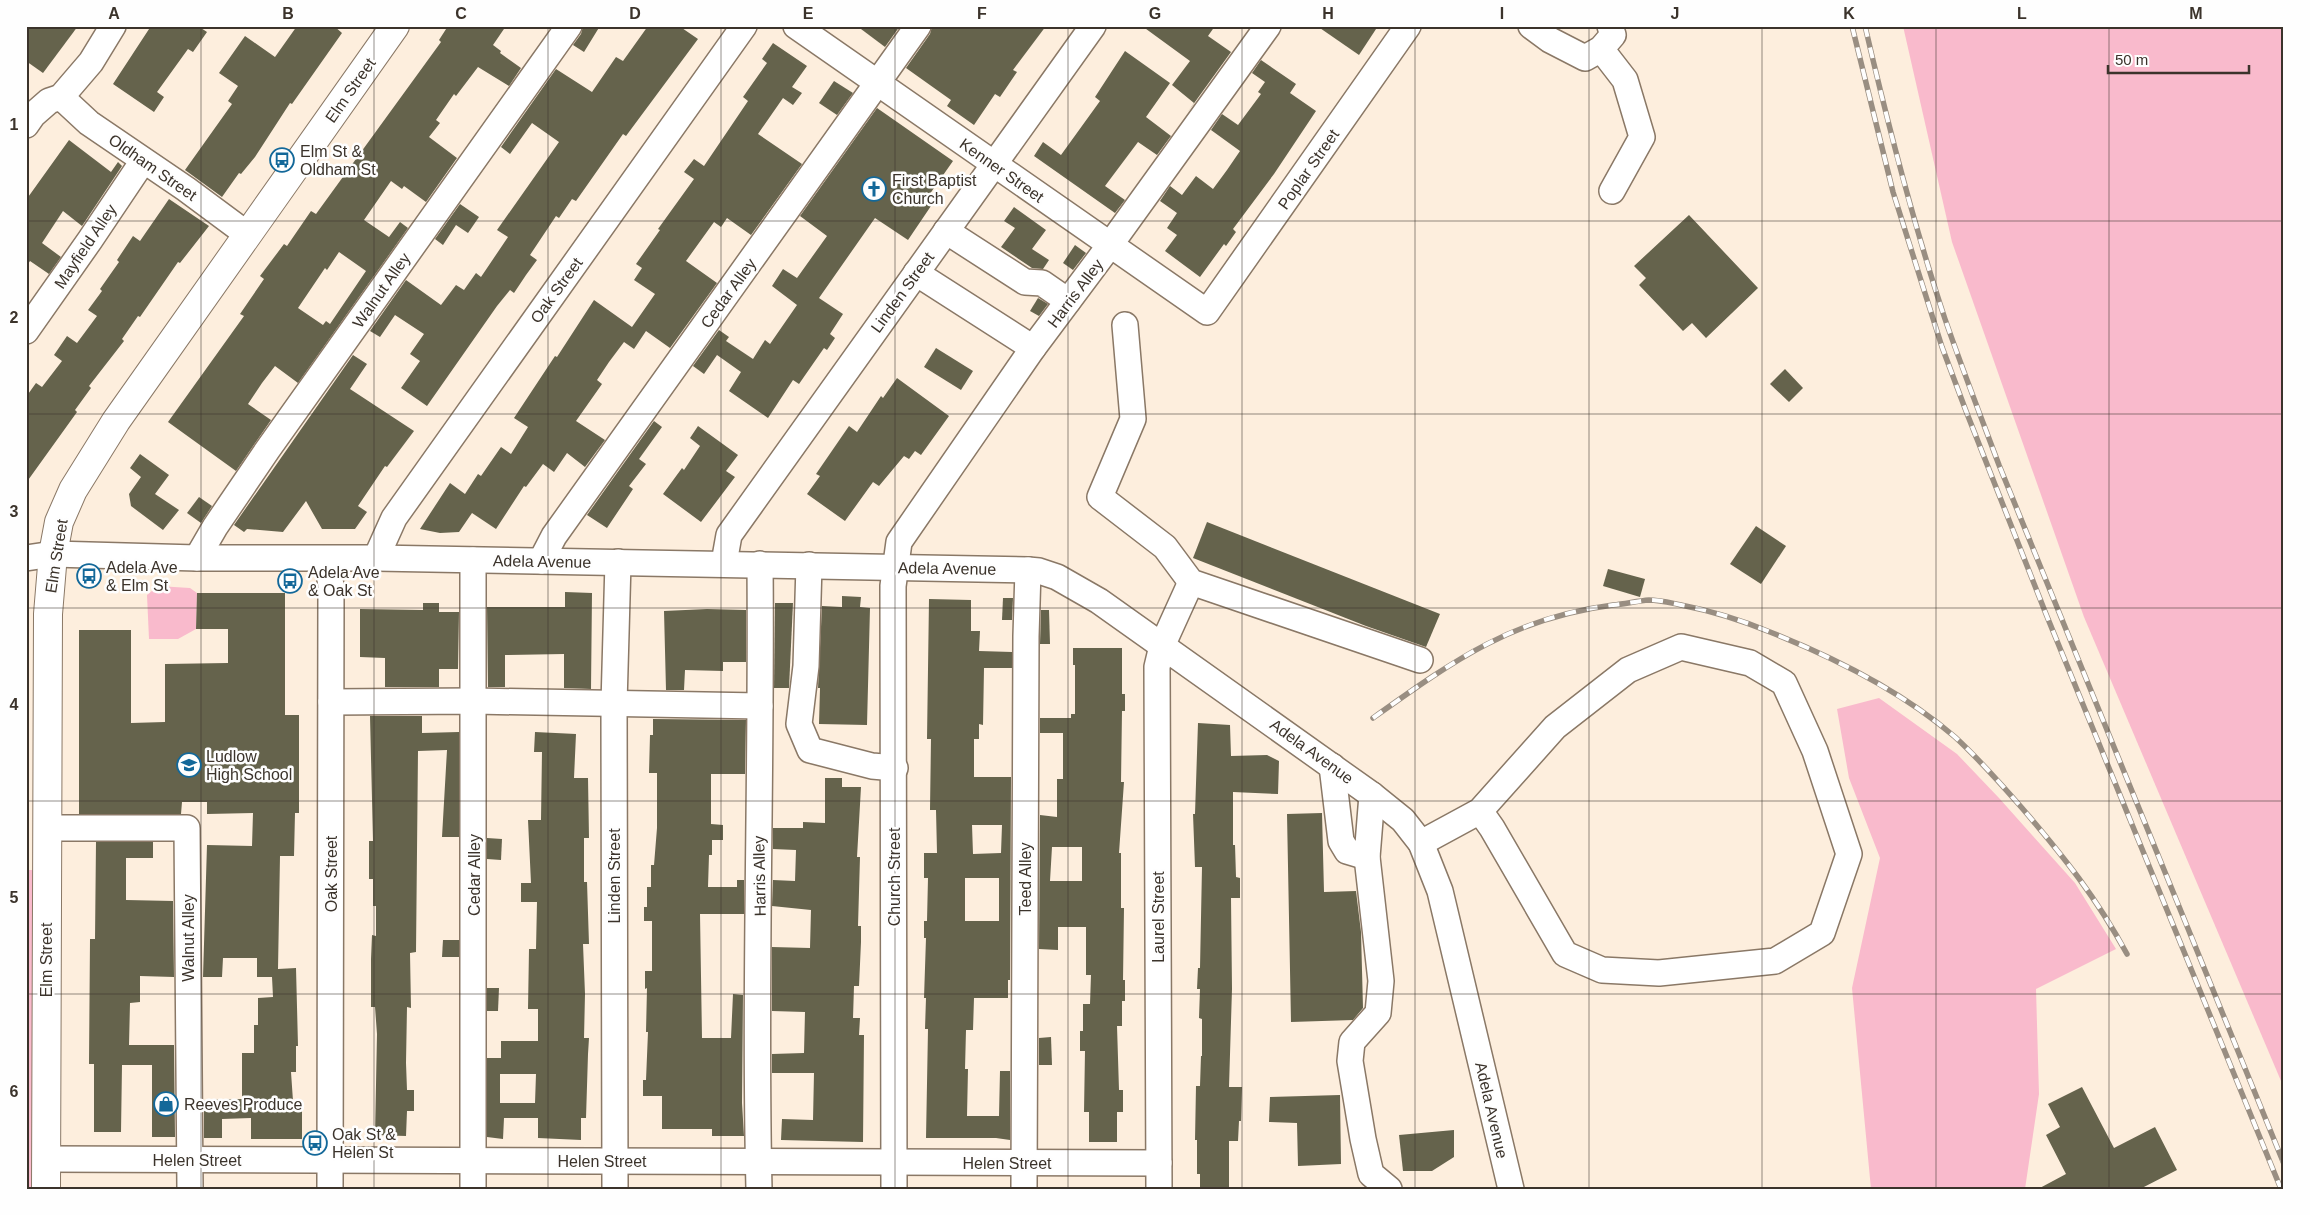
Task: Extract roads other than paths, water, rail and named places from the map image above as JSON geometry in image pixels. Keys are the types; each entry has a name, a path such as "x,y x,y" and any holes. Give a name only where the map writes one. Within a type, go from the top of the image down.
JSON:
{"main road":[{"name":"Elm Street","path":"46,1189 48,614 53,554 59,522 78,482 116,422 395,26"}],"street":[{"path":"26,125 33,115 49,101 61,97 91,62 114,26"},
{"name":"Walnut Alley","path":"197,558 215,527 273,441 569,26"},
{"name":"Oak Street","path":"376,558 394,518 744,26"},
{"name":"Kenner Street","path":"796,26 1207,312"},
{"name":"Cedar Alley","path":"541,561 554,536 918,26"},
{"name":"Linden Street","path":"724,564 729,535 916,273 956,238 995,165 1093,26"},
{"name":"Harris Alley","path":"895,566 900,542 1033,348 1110,246 1268,26"},
{"name":"Poplar Street","path":"1207,312 1408,26"},
{"path":"1531,26 1550,40 1585,58 1601,49 1613,35 1610,26"},
{"path":"1601,49 1625,80 1642,137 1612,191"},
{"name":"Oldham Street","path":"61,97 89,123 186,189 248,235"},
{"name":"Mayfield Alley","path":"26,331 143,161"},
{"path":"956,238 1024,282 1042,283 1068,301"},
{"path":"916,273 1033,348"},
{"path":"1125,325 1133,419 1100,497 1165,547 1191,582 1420,660"},
{"name":"Adela Avenue","path":"26,558 53,554 197,558 376,558 895,566 1028,570 1057,577 1099,601 1372,795 1403,820 1421,843 1440,891 1511,1189"},
{"name":"Oak Street","path":"327,559 331,586 330,1189"},
{"name":"Cedar Alley","path":"473,560 473,1189"},
{"name":"Linden Street","path":"615,1189 614,704 618,562"},
{"name":"Harris Alley","path":"759,1189 760,564"},
{"path":"810,565 806,666 799,724 805,741 810,750 872,766 895,768"},
{"name":"Church Street","path":"894,1189 895,768 893,586 895,566"},
{"name":"Teed Alley","path":"1024,1189 1026,636 1028,570"},
{"name":"Laurel Street","path":"1159,1189 1157,667 1162,646 1191,582"},
{"path":"1421,843 1480,811 1554,727 1628,670 1681,647 1750,663 1784,683 1815,752 1849,854 1822,933 1775,961 1659,973 1602,970 1565,954 1492,828 1480,811"},
{"path":"331,702 474,701 760,706"},
{"path":"1332,766 1341,841 1347,851 1367,858"},
{"path":"1372,795 1367,858 1381,981 1378,1013 1352,1042 1350,1060 1363,1139 1371,1174 1389,1189"},
{"name":"Walnut Alley","path":"47,828 187,828 189,840 190,1189"},
{"name":"Helen Street","path":"46,1159 1159,1163"}],"railway":[{"path":"1852,26 1893,192 1942,347 2046,614 2281,1189"},
{"path":"1865,26 1912,210 1933,283 1965,374 1999,465 2284,1164"},
{"path":"1373,718 1457,661 1514,631 1544,620 1577,611 1649,600 1693,607 1726,616 1794,642 1867,677 1891,691 1955,737 2006,790 2066,861 2103,914 2127,954"}],"place":[{"name":"Elm St & Oldham St","path":"282,160"},
{"name":"First Baptist Church","path":"874,189"},
{"name":"Adela Ave & Elm St","path":"89,576"},
{"name":"Adela Ave & Oak St","path":"290,581"},
{"name":"Ludlow High School","path":"189,765"},
{"name":"Reeves Produce","path":"166,1104"},
{"name":"Oak St & Helen St","path":"315,1143"}]}
